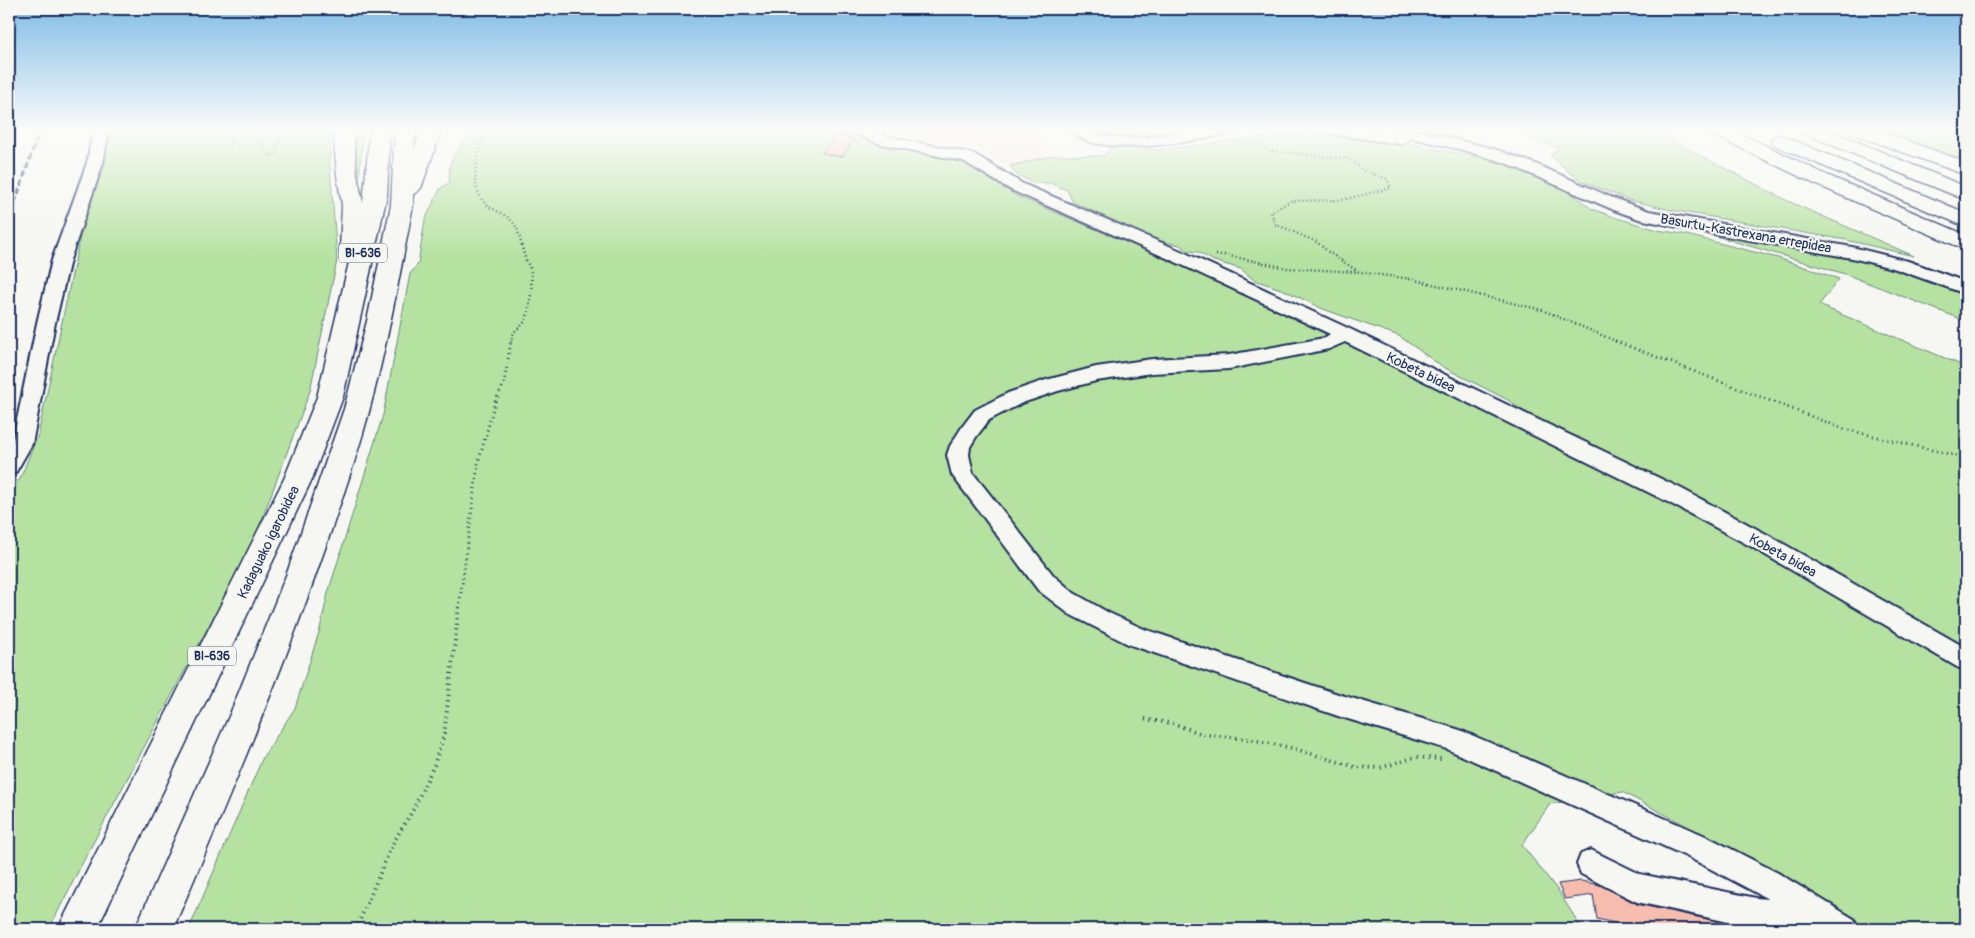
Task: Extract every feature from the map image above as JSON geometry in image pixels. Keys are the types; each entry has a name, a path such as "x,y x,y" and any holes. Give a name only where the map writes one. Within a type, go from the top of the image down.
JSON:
{"highway":[{"path":"347,173 353,205 351,250 353,301"},
{"name":"Kadaguako igarobidea","path":"77,929 298,479 330,397 376,195 377,173"},
{"name":"BI-636","path":"154,929 247,714 325,512 357,409 377,329 402,205 403,173"},
{"path":"402,205 417,173"},
{"path":"1807,173 1966,243"},
{"path":"1824,173 1966,228"},
{"path":"1857,173 1966,221"},
{"path":"1884,173 1966,207"},
{"path":"1916,173 1966,194"},
{"path":"1941,173 1966,182"}],"street":[{"path":"9,466 22,444 46,323 61,260 92,173"},
{"name":"Kobeta bidea","path":"994,173 1018,187 1175,255 1345,334 1672,494 1760,541 1966,660"},
{"name":"Basurtu-Kastrexana errepidea","path":"1543,173 1606,202 1645,215 1836,249 1885,260 1934,275 1966,288"},
{"path":"1345,334 1329,343 1273,355 1229,362 1152,366 1096,374 1053,385 1015,398 982,415 969,432 960,446 958,455 963,476 1046,583 1060,597 1107,624 1137,637 1338,705 1451,738 1698,847 1768,883 1834,923"},
{"path":"1591,864 1637,888 1756,913 1834,923"}],"path":[{"path":"356,929 393,843 413,810 434,765 444,734 478,464 495,402 504,384 513,332 525,321 530,302 531,270 526,262 515,225 506,216 487,205 481,198 476,173"},
{"path":"1358,272 1317,242 1274,224 1271,212 1291,201 1342,200 1391,188 1387,179 1369,173"},
{"path":"1175,255 1225,255 1287,268 1358,272 1411,280 1542,310 1648,354 1844,429 1966,458"},
{"path":"1145,719 1176,724 1202,734 1250,739 1292,748 1355,767 1380,768 1415,757 1450,762"}],"green space":[{"path":"98,173 331,173 337,260 310,391 253,543 49,929 9,929 9,492 20,479 38,435 86,209"},
{"path":"449,173 980,173 1017,196 1208,277 1627,481 1784,564 1888,623 1966,672 1966,929 1865,929 1800,885 1622,792 1550,804 1522,845 1559,892 1582,929 189,929 263,757 295,708 383,415 410,274 418,264 425,220 440,189 450,182"},
{"path":"1015,173 1532,173 1571,193 1592,209 1617,218 1658,230 1683,234 1778,258 1839,279 1819,305 1966,367 1966,649 1757,528 1529,415 1508,400 1443,367 1399,336 1323,309 1284,290 1254,280 1241,269 1214,261 1198,252 1188,251 1180,245 1156,240 1073,202 1067,190 1050,183 1033,183"},
{"path":"1570,173 1734,173 1790,202 1914,256 1846,240 1671,210 1629,200 1584,182"},
{"path":"1702,232 1855,258 1898,269 1966,294 1966,321 1845,274"}],"building":[{"path":"1581,881 1600,885 1637,904 1753,929 1641,929 1597,919 1593,895 1565,899 1558,884"}],"railway":[{"path":"9,220 25,173"}]}
